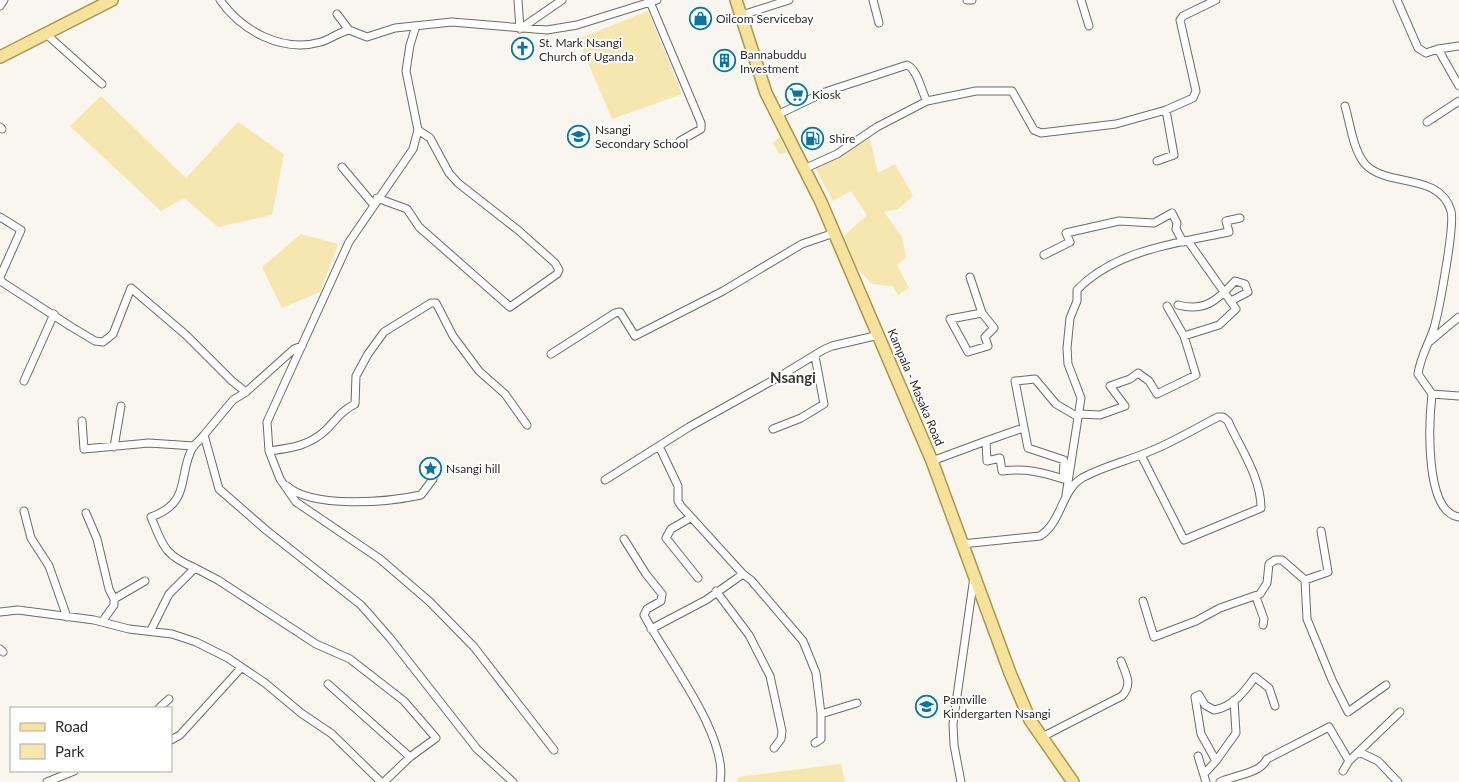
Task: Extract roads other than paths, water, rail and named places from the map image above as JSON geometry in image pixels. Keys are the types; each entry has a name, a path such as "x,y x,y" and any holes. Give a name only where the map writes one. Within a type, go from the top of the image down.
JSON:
{"main road":[{"path":"0,57 112,0"},
{"name":"Kampala - Masaka Road","path":"736,0 766,93 806,168 879,335 932,461 1010,673 1030,720 1073,782"}],"street":[{"path":"0,6 4,0"},
{"path":"220,0 237,20 265,38 280,44 312,44 349,30"},
{"path":"518,0 520,29"},
{"path":"520,29 562,0"},
{"path":"742,14 789,0"},
{"path":"873,0 879,23"},
{"path":"967,0 972,0"},
{"path":"1081,0 1089,26"},
{"path":"806,168 837,154 877,127 926,102 976,91 1012,91 1034,130 1047,134 1116,124 1166,110 1194,98 1196,91 1180,20 1183,16 1216,0"},
{"path":"1397,0 1418,48 1426,53 1459,46"},
{"path":"337,14 349,30 367,37 395,28 464,22 520,29 546,30 577,25 654,1 701,123 701,129 680,140"},
{"path":"416,26 410,45 406,71 408,91 418,130 413,150 375,201 348,242 267,422 269,450 280,479 296,502 400,574 462,634 554,750"},
{"path":"45,34 102,84"},
{"path":"1438,49 1459,86"},
{"path":"777,116 832,89 907,65 911,67 916,76 926,102"},
{"path":"1427,122 1459,101"},
{"path":"1345,106 1356,145 1366,165 1378,172 1421,183 1433,189 1444,199 1451,211 1451,235 1435,325 1418,374 1432,394 1430,429 1436,491 1442,507 1452,516 1459,517"},
{"path":"1157,161 1174,156 1166,110"},
{"path":"342,167 375,201 407,208 419,227 510,307 557,274 559,270 555,263 448,173 430,138 418,130"},
{"path":"1044,256 1070,242 1066,233 1119,221 1154,223 1172,213 1177,223 1176,229 1239,310 1220,325 1184,336"},
{"path":"0,217 21,230 1,281 96,341 104,342 113,334 131,288 186,335 232,381 246,392"},
{"path":"1066,498 1081,398 1068,364 1067,348 1070,318 1077,301 1077,290 1088,278 1109,264 1185,241 1229,232 1226,221 1240,218"},
{"path":"550,354 620,312 635,336 723,291 802,244 834,233"},
{"path":"970,277 982,313 994,328 985,337 988,346 968,352 950,319 982,313"},
{"path":"1178,305 1193,309 1225,293 1235,282 1245,284 1248,292 1231,301"},
{"path":"269,450 297,447 312,441 344,409 355,404 356,376 368,354 384,332 431,303 436,303 453,336 480,371 505,394 527,425"},
{"path":"986,441 987,461 1000,458 1002,470 1020,468 1042,471 1063,479 1064,460 1028,448 1015,381 1035,379 1056,404 1078,416 1100,416 1125,406 1110,386 1138,373 1149,381 1157,394 1196,375 1184,336 1167,306"},
{"path":"24,381 54,314"},
{"path":"1429,343 1459,317"},
{"path":"605,480 729,403 832,346 879,335"},
{"path":"0,610 18,610 102,622 129,629 152,630 196,642 228,658 265,683 301,713 332,734 383,782 410,756 436,738 404,701 350,659 316,644 218,580 175,560 161,541 151,517 171,505 183,489 194,446 232,400 246,392 294,349 302,346"},
{"path":"774,429 801,418 824,404 815,356"},
{"path":"1432,394 1459,396"},
{"path":"114,447 121,406"},
{"path":"962,544 1040,536 1050,530 1066,498 1082,478 1141,455 1223,416 1228,420 1250,466 1261,501 1261,508 1184,540 1141,455"},
{"path":"82,421 84,449 148,443 194,446"},
{"path":"932,461 1023,428"},
{"path":"204,435 219,489 266,530 361,605 390,638 477,749 513,782"},
{"path":"659,446 678,486 679,502 690,518 751,580 803,641 816,673 821,714 821,739 815,743"},
{"path":"280,479 291,489 304,495 323,500 361,503 421,495 433,479"},
{"path":"24,511 31,538 49,566 67,617"},
{"path":"86,513 97,539 109,589 114,599 114,605 102,622"},
{"path":"690,518 671,529 666,538 698,578"},
{"path":"1306,580 1328,572 1321,531"},
{"path":"624,539 663,596 661,601 645,612 644,615 696,701 714,744 721,767 720,782"},
{"path":"1143,601 1154,637 1220,608 1256,596 1265,589 1269,564 1275,560 1282,560 1306,580 1307,619 1332,680 1348,712 1386,685"},
{"path":"152,630 169,594 195,568"},
{"path":"651,629 706,600 716,591 743,574"},
{"path":"961,782 954,746 953,724 974,577"},
{"path":"114,599 145,581"},
{"path":"716,591 749,635 770,676 782,731 781,739 774,748"},
{"path":"1256,596 1264,619 1262,626"},
{"path":"1042,737 1122,696 1128,690 1129,682 1121,661"},
{"path":"172,739 180,735 241,668"},
{"path":"1216,761 1201,734 1194,697 1199,695 1205,705 1214,710 1222,709 1243,694 1255,677 1269,688 1275,706"},
{"path":"328,684 410,756"},
{"path":"159,707 169,699"},
{"path":"1205,778 1236,733 1234,700"},
{"path":"821,714 857,703"},
{"path":"1343,771 1349,762 1400,712"},
{"path":"1220,782 1264,766 1267,759 1329,727 1349,762"},
{"path":"1359,752 1378,761 1398,782"},
{"path":"1198,756 1205,778"},
{"path":"48,782 72,772"}],"place":[{"name":"Oilcom Servicebay","path":"700,18"},
{"name":"St. Mark Nsangi Church of Uganda","path":"523,49"},
{"name":"Bannabuddu Investment","path":"724,61"},
{"name":"Kiosk","path":"796,94"},
{"name":"Nsangi Secondary School","path":"579,136"},
{"name":"Shire","path":"813,138"},
{"name":"Nsangi hill","path":"430,468"},
{"name":"Pamville Kindergarten Nsangi","path":"927,706"}],"district":[{"name":"Nsangi","path":"793,377"}]}
